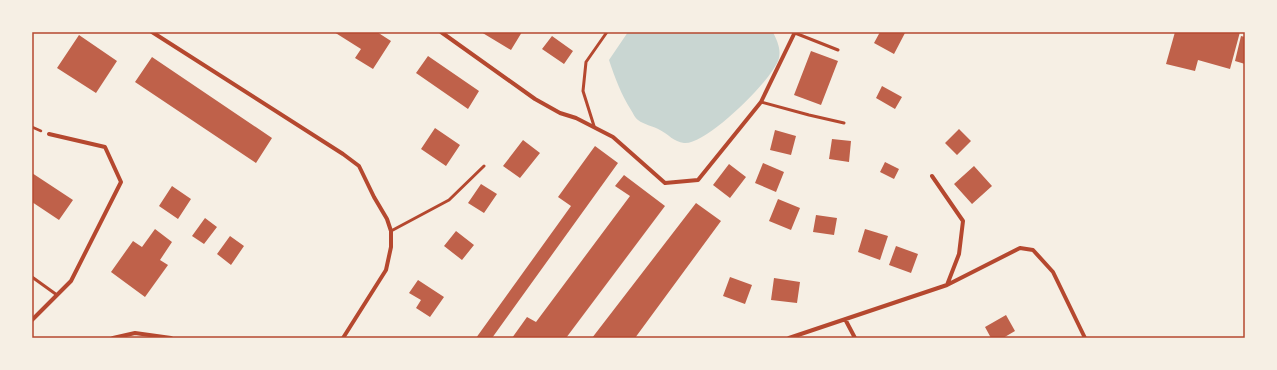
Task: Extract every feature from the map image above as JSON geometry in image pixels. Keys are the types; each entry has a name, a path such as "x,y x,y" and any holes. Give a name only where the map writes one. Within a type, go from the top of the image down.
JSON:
{"street":[{"path":"152,32 343,154 359,166 374,197 388,219 391,231 391,247 386,270 343,338"},
{"path":"441,32 535,99 560,113 594,126 613,137 665,183 698,180 761,102 795,32"},
{"path":"32,320 71,281 121,182 105,147 50,134"},
{"path":"932,176 963,221 959,254 947,286"},
{"path":"789,338 947,286 1020,248 1033,250 1053,272 1086,338"},
{"path":"845,319 855,338"},
{"path":"113,338 135,333 170,338"}],"lane":[{"path":"594,126 583,91 586,62 607,32"},
{"path":"795,32 838,50"},
{"path":"761,102 844,123"},
{"path":"391,231 449,200 484,166"},
{"path":"32,277 57,295"}],"shaded area":[{"path":"628,32 773,32 779,48 779,58 765,81 738,110 707,134 694,141 684,143 671,138 658,129 638,120 624,98 609,60"}],"building":[{"path":"334,32 377,32 391,41 373,69 355,58 361,49"},
{"path":"481,32 522,32 511,50"},
{"path":"880,32 905,33 894,54 874,43"},
{"path":"1175,32 1240,32 1230,69 1198,60 1195,71 1166,64"},
{"path":"79,35 117,61 96,93 57,68"},
{"path":"552,36 573,51 564,64 542,49"},
{"path":"1241,36 1245,37 1245,64 1235,61"},
{"path":"811,51 838,61 821,105 794,95"},
{"path":"428,56 479,91 468,109 416,73"},
{"path":"152,57 272,138 256,163 135,82"},
{"path":"882,86 902,97 895,109 876,98"},
{"path":"435,128 460,145 446,166 421,149"},
{"path":"959,129 971,141 957,155 945,143"},
{"path":"775,130 796,136 791,155 770,150"},
{"path":"832,139 851,141 849,162 829,159"},
{"path":"523,140 540,153 520,178 503,166"},
{"path":"595,146 618,163 492,338 476,338 571,206 558,197"},
{"path":"885,162 899,169 894,179 880,172"},
{"path":"763,163 784,172 776,192 755,183"},
{"path":"729,164 746,177 730,198 713,185"},
{"path":"974,166 992,186 972,204 954,184"},
{"path":"32,173 73,200 59,220 32,202"},
{"path":"624,175 665,206 566,338 512,338 527,317 536,322 630,196 615,186"},
{"path":"481,184 497,194 484,213 468,203"},
{"path":"172,186 191,199 178,219 159,206"},
{"path":"778,199 800,208 791,230 769,221"},
{"path":"696,203 721,221 635,338 592,338"},
{"path":"816,215 837,218 834,235 813,232"},
{"path":"205,218 217,227 204,244 192,236"},
{"path":"155,229 172,242 160,260 168,265 145,297 111,272 133,241 142,247"},
{"path":"865,229 888,236 880,260 858,252"},
{"path":"456,231 474,245 462,260 444,246"},
{"path":"230,236 244,246 231,265 217,254"},
{"path":"896,246 918,254 911,273 889,265"},
{"path":"730,277 752,285 745,304 723,296"},
{"path":"774,278 800,282 797,303 771,300"},
{"path":"418,280 444,297 430,317 416,308 421,300 409,293"},
{"path":"1006,315 1015,331 1003,338 991,338 985,327"}]}
